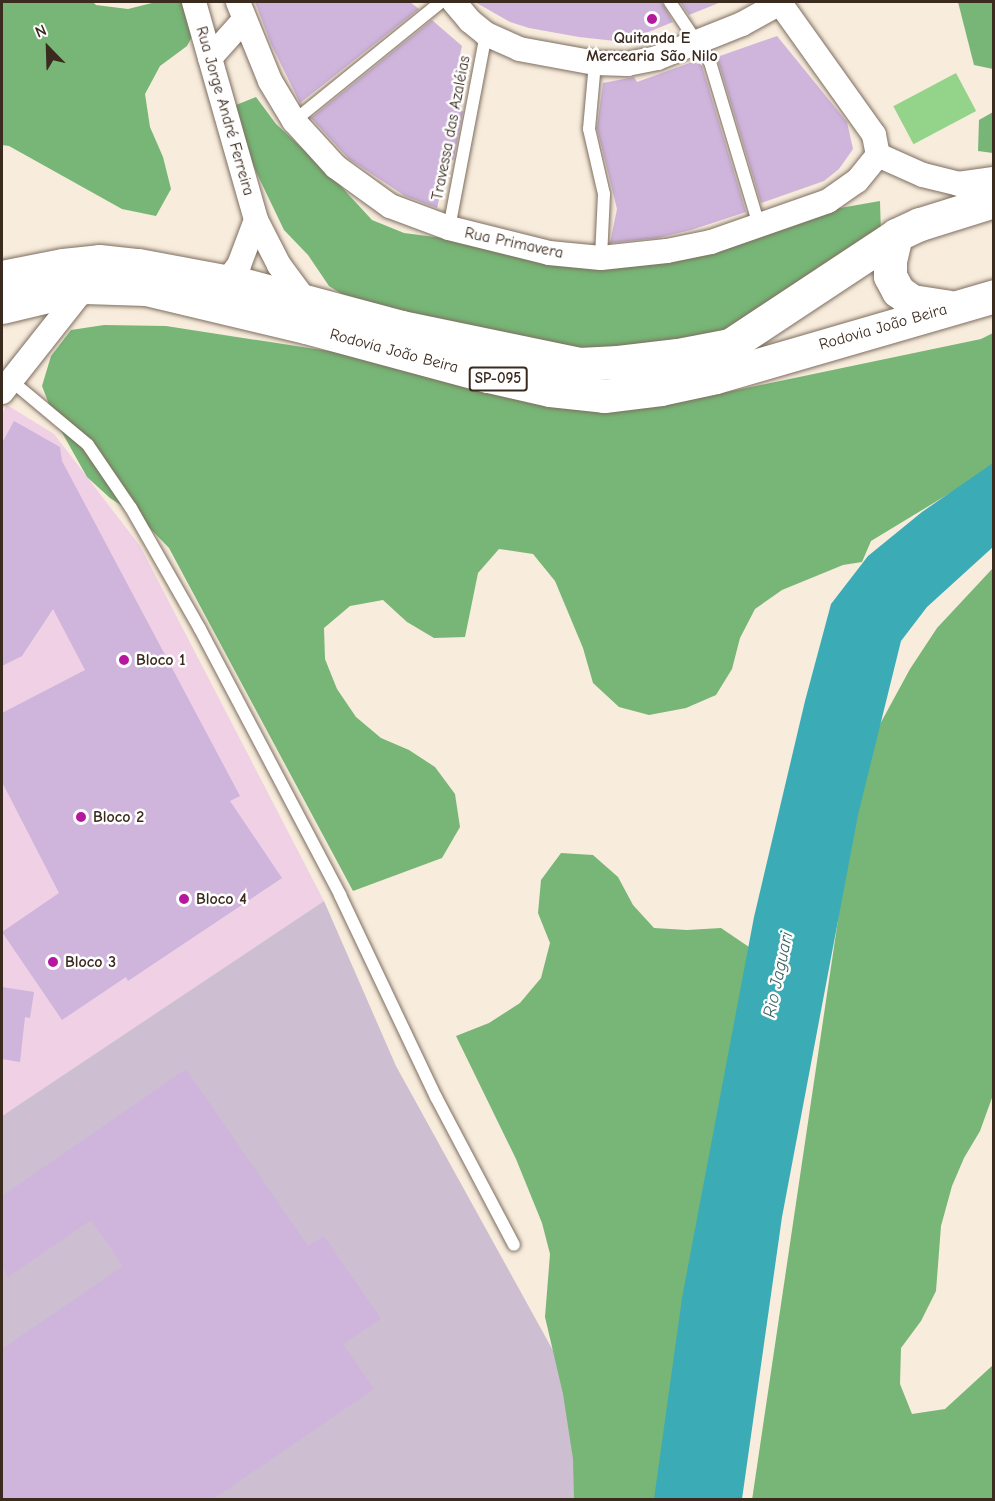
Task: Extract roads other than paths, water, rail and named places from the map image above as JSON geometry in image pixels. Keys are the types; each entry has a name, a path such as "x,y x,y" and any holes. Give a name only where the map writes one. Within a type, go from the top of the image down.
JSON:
{"main road":[{"name":"Rodovia João Beira","path":"2,277 63,265 99,261 227,281 401,327 579,364 658,358 730,345 896,235 981,205"},
{"path":"896,235 890,260 890,276 898,291 912,301 949,308"},
{"name":"Rodovia João Beira","path":"2,307 85,287 146,289 306,327 488,376 550,390 604,396 661,389 716,377 993,296"}],"street":[{"name":"Rua Jorge André Ferreira","path":"194,2 256,220 279,265 305,300"},
{"path":"454,2 470,21 486,34 519,49 595,63 627,64 657,58 698,42 742,24 781,2 874,135 878,155 923,175 957,184 993,179"},
{"path":"210,58 241,11"},
{"name":"Rua Primavera","path":"241,11 270,81 294,121 336,167 390,206 449,228 549,254 601,258 667,251 711,242 828,201 856,181 878,155"},
{"path":"227,281 239,265 256,220"},
{"path":"5,382 85,287"}],"lane":[{"path":"294,121 441,2"},
{"path":"670,2 710,62 759,225"},
{"name":"Travessa das Azaléias","path":"449,228 486,34"},
{"path":"595,63 589,129 604,194 601,258"},
{"path":"5,382 88,445 131,508 200,629 334,885 436,1097 514,1245"}],"water":[{"name":"Rio Jaguari","path":"993,463 993,547 927,607 901,641 858,815 782,1217 742,1499 654,1499 682,1298 754,917 805,701 831,604 868,556 922,512"}],"place":[{"name":"Quitanda E Mercearia São Nilo","path":"652,19"},
{"name":"Bloco 1","path":"124,660"},
{"name":"Bloco 2","path":"81,817"},
{"name":"Bloco 4","path":"184,899"},
{"name":"Bloco 3","path":"53,962"}]}
